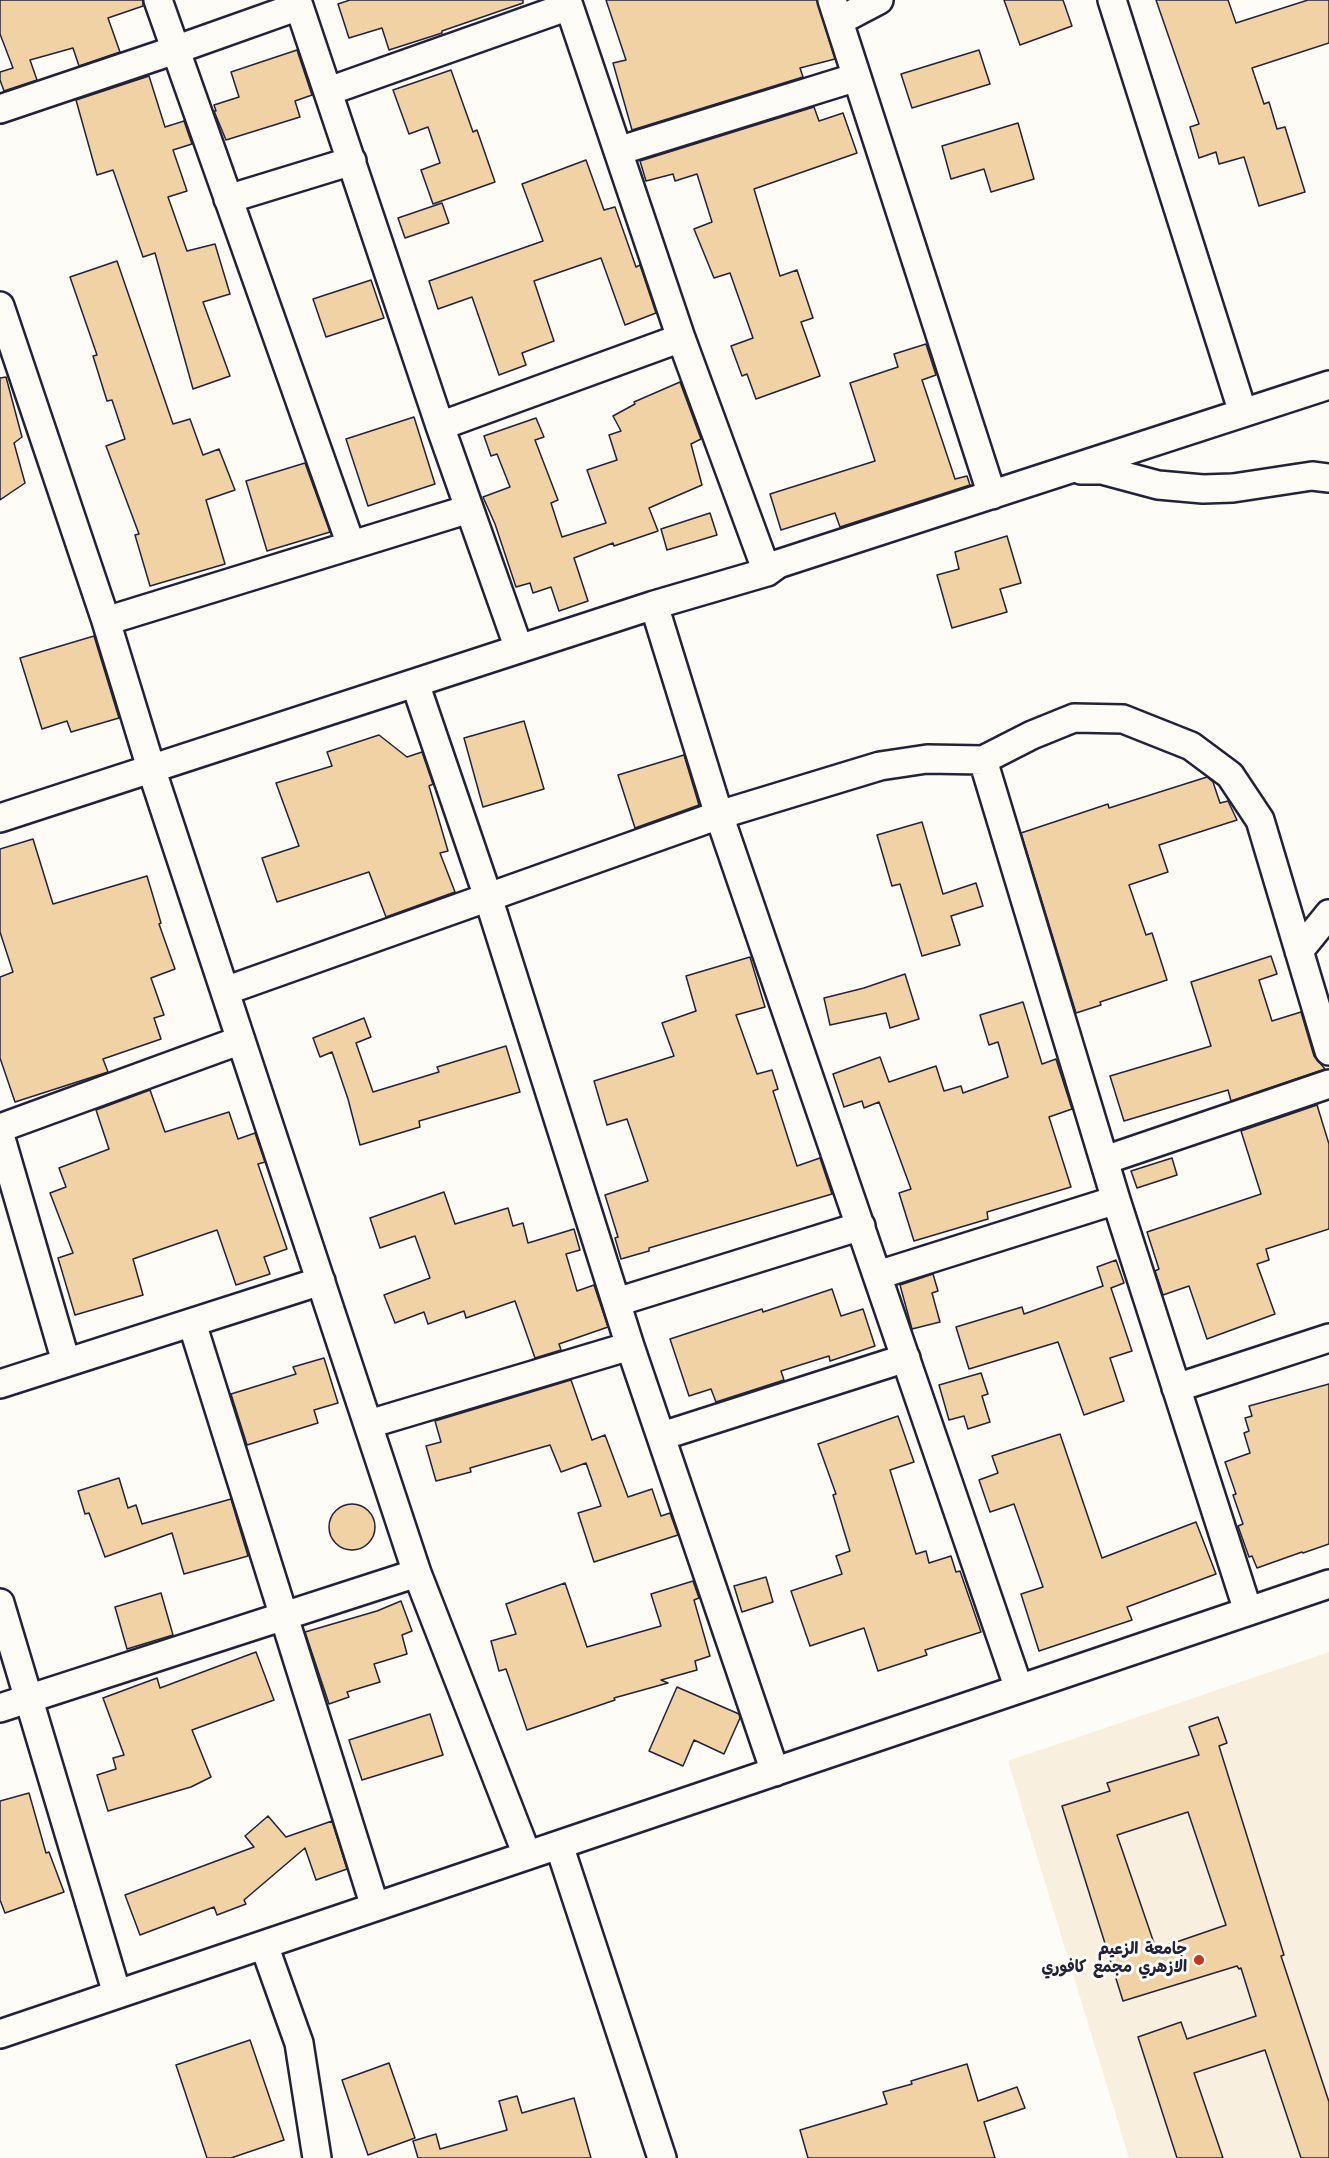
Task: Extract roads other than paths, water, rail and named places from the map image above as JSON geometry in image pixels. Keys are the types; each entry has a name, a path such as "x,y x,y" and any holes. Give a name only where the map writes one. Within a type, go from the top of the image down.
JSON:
{"street":[{"path":"158,0 351,545"},
{"path":"879,0 836,10 992,495"},
{"path":"1112,0 1243,413"},
{"path":"328,91 568,3 681,338 767,572"},
{"path":"0,109 299,6 440,426 519,649"},
{"path":"618,151 857,77"},
{"path":"228,199 352,161"},
{"path":"0,306 106,621 151,768 417,1573 527,1855"},
{"path":"440,426 681,338"},
{"path":"0,818 654,605 767,572 778,564 1329,385"},
{"path":"1069,470 1102,470 1158,484 1203,489 1233,488 1312,476 1329,478"},
{"path":"106,621 469,509"},
{"path":"654,605 719,815 1019,1689"},
{"path":"415,683 488,897 630,1346 775,1772"},
{"path":"225,991 719,815 880,766 927,759 983,760 1032,735 1074,718 1123,719 1191,746 1230,775 1260,820 1329,1051"},
{"path":"983,760 1116,1200 1248,1611"},
{"path":"1299,951 1329,914"},
{"path":"0,1128 241,1040"},
{"path":"1105,1160 1329,1084"},
{"path":"0,1135 66,1362"},
{"path":"878,1275 1116,1200"},
{"path":"617,1302 861,1226"},
{"path":"0,1384 321,1281"},
{"path":"192,1323 375,1907"},
{"path":"1176,1388 1329,1338"},
{"path":"369,1424 630,1346"},
{"path":"662,1436 906,1358"},
{"path":"0,1708 417,1573"},
{"path":"0,2034 1329,1584"},
{"path":"0,1603 117,1994"},
{"path":"559,1845 662,2158"},
{"path":"264,1945 299,2043 317,2158"}],"place":[{"name":"جامعة الزعيم الازهري مجمع كافوري","path":"1199,1960"}]}
